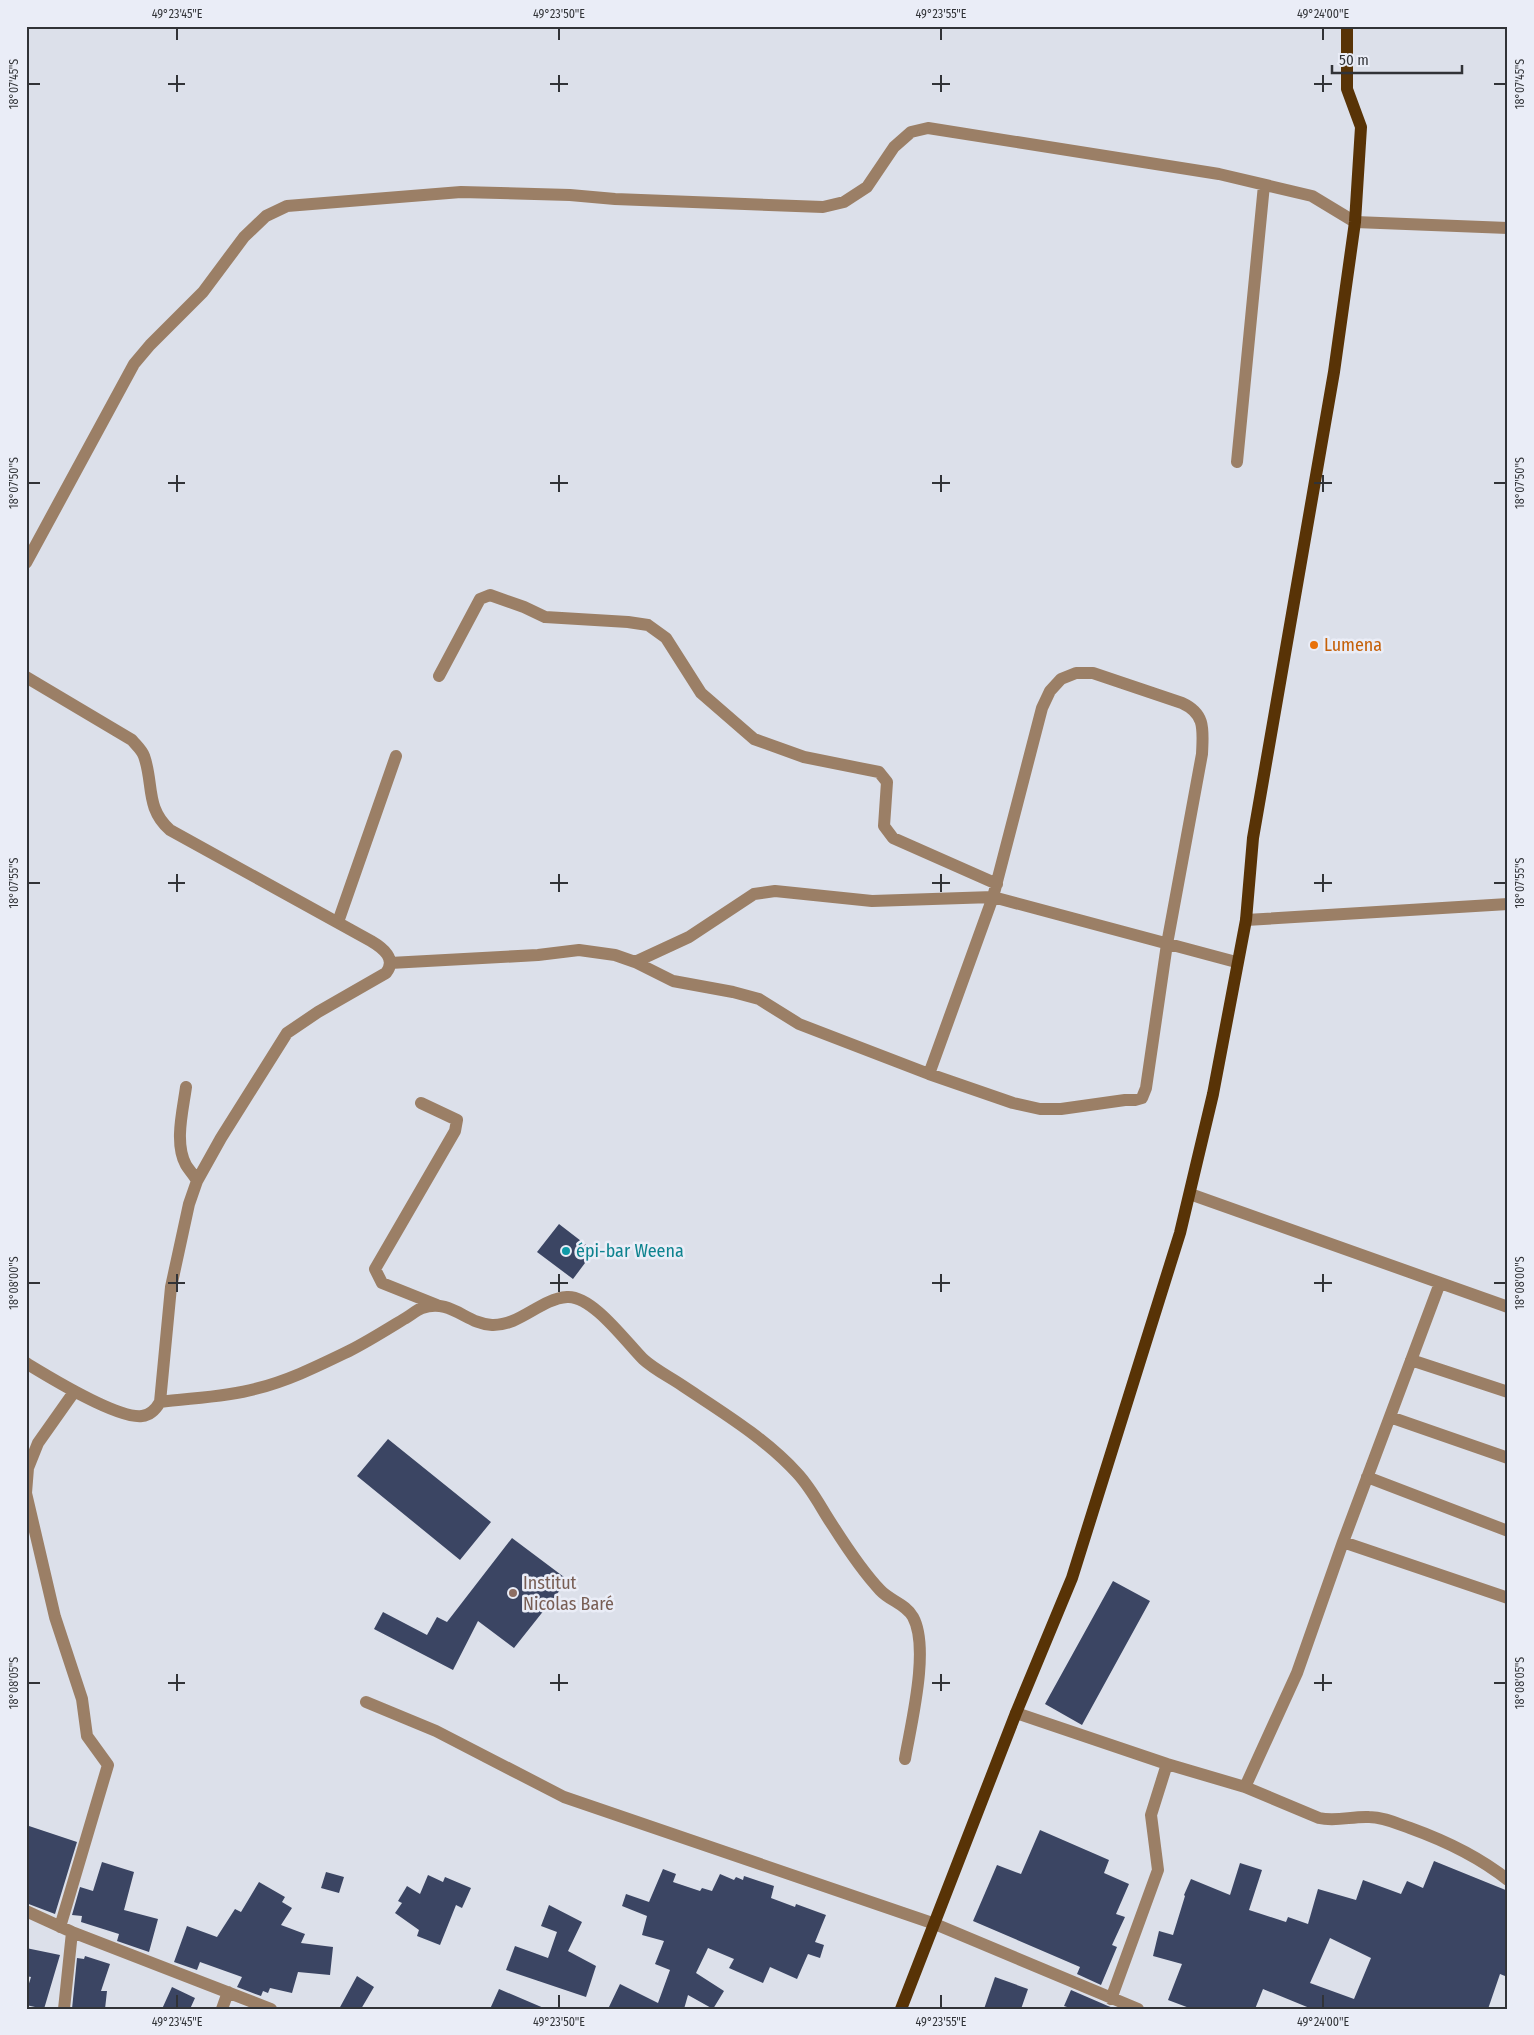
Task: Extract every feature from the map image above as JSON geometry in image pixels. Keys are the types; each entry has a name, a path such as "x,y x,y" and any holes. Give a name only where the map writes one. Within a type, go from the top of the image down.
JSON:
{"main road":[{"path":"901,2009 1016,1713 1072,1578 1180,1233 1190,1194 1212,1094 1236,962 1246,920 1253,838 1334,372 1355,222 1361,127 1347,89 1347,26"}],"street":[{"path":"26,563 134,364 150,344 203,292 244,237 266,216 287,206 461,192 570,195 634,200 823,207 844,202 867,187 894,147 911,132 928,128 1210,172 1312,196 1355,222 1508,228"},
{"path":"1237,462 1264,185"},
{"path":"439,676 480,599 490,595 545,617 628,622 648,626 666,638 701,693 754,740 804,757 879,772 887,782 884,826 893,838 997,884"},
{"path":"390,963 538,955 579,950 614,955 635,962 673,981 734,992 759,999 799,1024 929,1074 1013,1103 1040,1109 1080,1108 1142,1098 1146,1088 1167,944 1200,763 1203,737 1201,720 1194,708 1093,673 1076,673 1061,679 1050,691 1042,708 993,897 929,1074"},
{"path":"26,677 132,740 143,754 154,808 159,820 170,830 380,947 389,957 390,963 390,969 386,974 318,1012 286,1033 221,1138 197,1181 189,1204 171,1288 160,1402 148,1415 130,1415 74,1392 26,1363"},
{"path":"338,922 396,756"},
{"path":"635,962 689,937 754,894 775,891 872,901 993,897 1236,962"},
{"path":"1246,920 1508,904"},
{"path":"186,1086 180,1138 185,1164 197,1181"},
{"path":"420,1103 457,1120 455,1131 375,1269 382,1282 436,1305 453,1309 478,1322 492,1325 518,1318 555,1300 566,1297 577,1298 590,1304 646,1361 742,1426 798,1473 816,1496 833,1527 870,1579 885,1596 906,1608 913,1618 919,1652 918,1679 906,1759"},
{"path":"1190,1194 1508,1307"},
{"path":"1245,1787 1297,1673 1343,1542 1440,1283"},
{"path":"160,1402 252,1390 285,1380 351,1350 420,1309 436,1305"},
{"path":"1411,1360 1508,1392"},
{"path":"60,1927 108,1765 87,1736 82,1699 55,1617 26,1493 28,1468 38,1444 74,1392"},
{"path":"1390,1417 1508,1458"},
{"path":"1368,1477 1508,1531"},
{"path":"1343,1542 1508,1598"},
{"path":"366,1702 436,1731 564,1798 935,1924 1138,2009"},
{"path":"1016,1713 1167,1764 1245,1787 1319,1818 1330,1821 1369,1817 1391,1822 1442,1840 1479,1859 1508,1880"},
{"path":"1111,1999 1158,1870 1151,1815 1167,1764"},
{"path":"26,1911 72,1932 271,2009"},
{"path":"64,2009 72,1932"},
{"path":"222,2009 228,1992"}],"building":[{"name":"épi-bar Weena","path":"559,1224 594,1251 573,1279 537,1252"},
{"path":"388,1439 491,1522 460,1560 357,1476"},
{"name":"Institut Nicolas Baré","path":"512,1538 568,1580 514,1648 478,1621 453,1670 374,1629 383,1612 427,1635 437,1617 447,1622"},
{"path":"1113,1581 1150,1601 1082,1725 1045,1704"},
{"path":"26,1825 77,1842 55,1914 26,1903"},
{"path":"1040,1830 1109,1860 1104,1873 1129,1884 1116,1914 1125,1917 1112,1945 1117,1947 1101,1985 1077,1974 1080,1967 973,1921 997,1865 1021,1874"},
{"path":"1434,1861 1508,1891 1508,1967 1505,1976 1500,1974 1488,2009 1312,2009 1263,1989 1255,2009 1192,2009 1168,2000 1182,1964 1153,1956 1159,1931 1173,1935 1184,1895 1191,1879 1230,1895 1240,1863 1262,1870 1249,1910 1286,1922 1288,1917 1308,1924 1318,1889 1356,1900 1363,1880 1401,1894 1407,1881 1423,1888","holes":["1330,1938 1371,1958 1354,1999 1310,1983"]},
{"path":"102,1862 134,1872 124,1910 158,1919 149,1952 117,1941 119,1934 81,1922 82,1916 72,1915 80,1887 93,1891"},
{"path":"663,1869 676,1874 673,1882 700,1891 702,1888 712,1891 720,1874 734,1880 736,1877 743,1880 744,1876 774,1886 771,1898 795,1907 796,1904 826,1915 815,1942 824,1945 820,1958 808,1954 797,1979 770,1967 763,1983 729,1968 734,1959 708,1948 696,1973 724,1991 713,2009 688,1995 684,2009 608,2009 620,1984 658,2003 670,1970 655,1964 664,1941 642,1935 647,1916 622,1906 626,1894 649,1902"},
{"path":"326,1872 344,1877 339,1893 321,1888"},
{"path":"428,1875 443,1882 445,1877 471,1888 462,1908 456,1905 440,1945 417,1936 419,1930 395,1913 402,1903 398,1901 407,1886 420,1894"},
{"path":"259,1882 285,1897 282,1902 292,1908 281,1925 305,1934 301,1943 333,1947 330,1975 298,1972 292,1993 270,1988 268,1993 263,1991 261,1996 237,1987 242,1977 200,1962 197,1970 174,1962 187,1926 217,1937 235,1909 241,1912"},
{"path":"549,1905 582,1922 568,1951 596,1966 586,1997 506,1970 515,1946 548,1958 557,1932 541,1926"},
{"path":"26,1948 60,1955 44,2009 26,2005 26,1993 31,1977 26,1976"},
{"path":"85,1956 110,1964 101,1991 107,1991 105,2009 72,2009 77,1958 84,1959"},
{"path":"357,1976 374,1987 361,2009 339,2009"},
{"path":"995,1977 1028,1989 1021,2009 984,2009"},
{"path":"172,1987 195,1998 190,2009 162,2009"},
{"path":"499,1989 546,2009 490,2009"},
{"path":"1071,1990 1116,2009 1073,2009 1064,2006"}],"place":[{"name":"Lumena","path":"1314,645"},
{"name":"épi-bar Weena","path":"566,1251"},
{"name":"Institut Nicolas Baré","path":"513,1593"}]}
